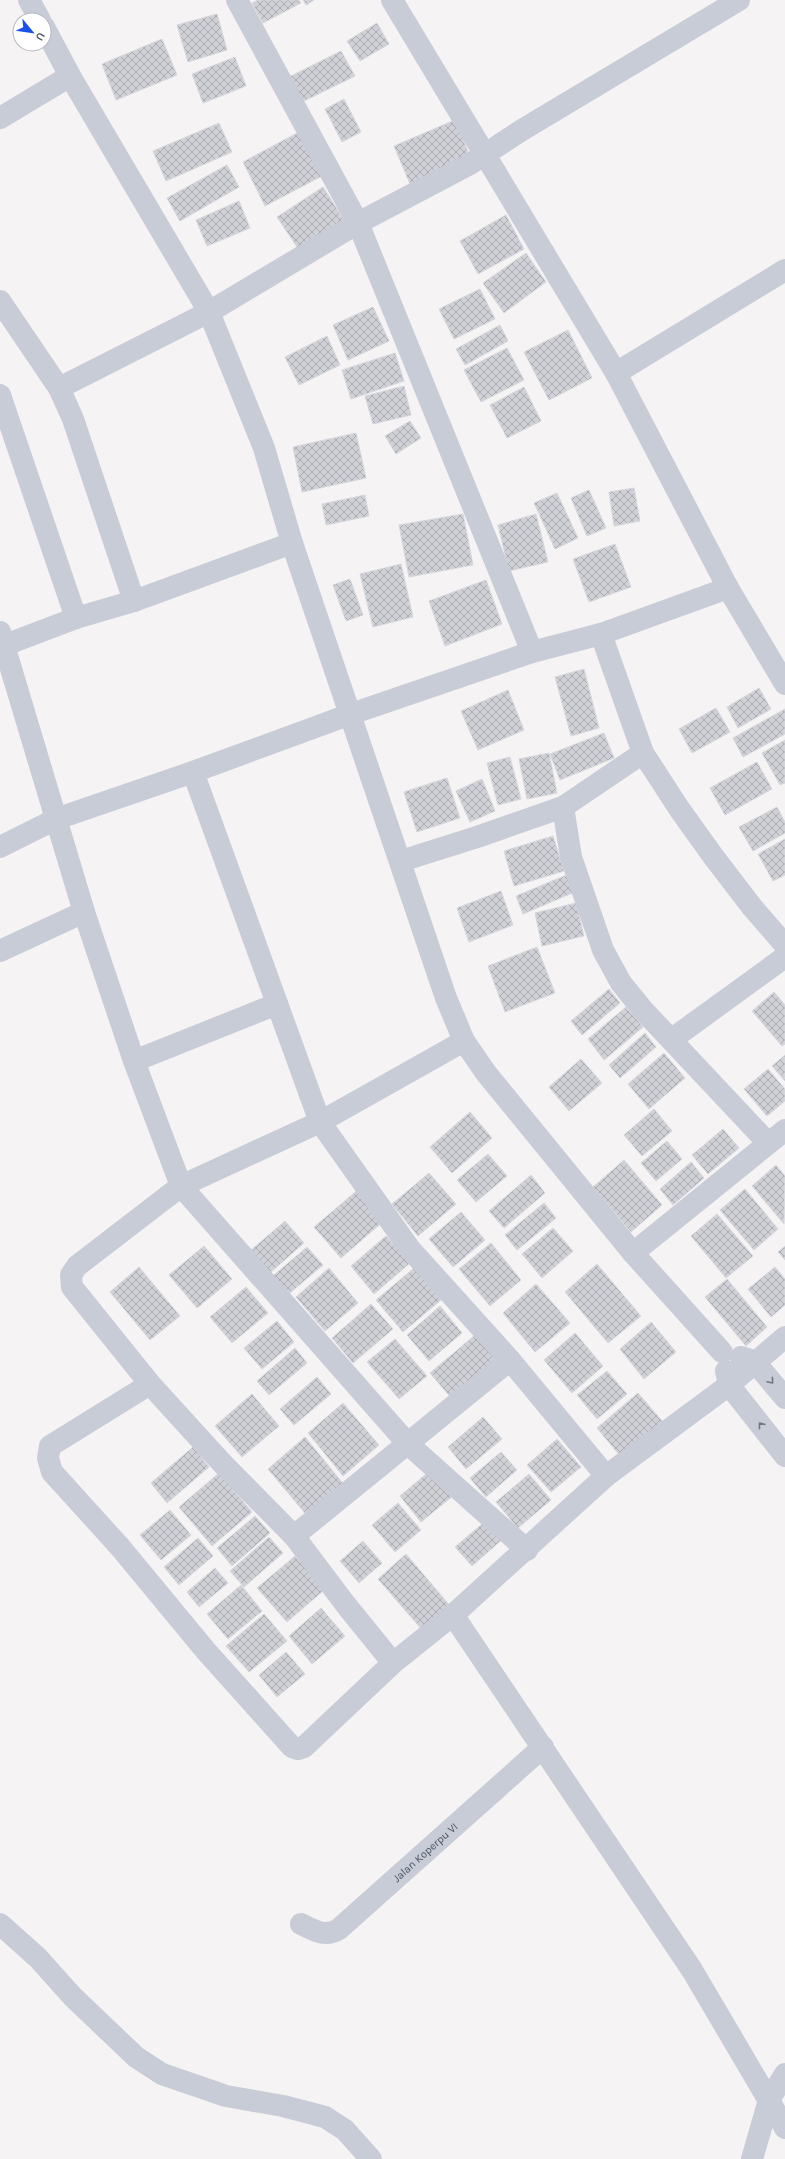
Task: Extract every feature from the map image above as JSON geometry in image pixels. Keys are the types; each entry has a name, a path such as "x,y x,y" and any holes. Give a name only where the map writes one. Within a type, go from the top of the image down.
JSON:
{"street":[{"path":"29,0 36,12"},
{"path":"238,0 358,223 532,652"},
{"path":"392,0 616,373 728,588 785,684"},
{"path":"58,388 209,312 358,223 485,155 522,130 739,0"},
{"path":"52,42 70,76 209,312 264,448 292,543 401,861 446,998 464,1041 486,1073 633,1253 722,1352 729,1385 785,1456"},
{"path":"0,118 70,76"},
{"path":"616,373 785,270"},
{"path":"0,301 58,388 73,419 90,464 134,601"},
{"path":"0,395 76,618"},
{"path":"292,543 134,601 2,639 84,912 134,1061 181,1186 408,1444 527,1550"},
{"path":"0,847 56,819 193,772 351,714 532,652 601,634 728,588"},
{"path":"601,634 643,753 680,810 713,856 785,945"},
{"path":"401,861 477,837 563,806 643,753"},
{"path":"193,772 320,1122 410,1249 510,1360 606,1476"},
{"path":"563,806 572,857 603,950 621,983 643,1010 672,1039 768,1143"},
{"path":"0,951 84,912"},
{"path":"672,1039 785,957"},
{"path":"134,1061 277,1004"},
{"path":"393,1663 346,1605 294,1536 221,1462 150,1384 72,1287 71,1275 77,1266 181,1186 320,1122 464,1041"},
{"path":"633,1253 785,1130"},
{"path":"150,1384 50,1446 48,1458 52,1472 120,1547 206,1651 292,1747 298,1749 304,1747 393,1663 453,1615 527,1550 606,1476 729,1385 754,1361 785,1337"},
{"path":"722,1352 754,1361 785,1398"},
{"path":"294,1536 510,1360"},
{"path":"453,1615 692,1970 785,2128"},
{"name":"Jalan Koperpu VI","path":"301,1924 330,1934 339,1929 543,1747"},
{"path":"0,1924 38,1958 73,1997 136,2057 162,2074 226,2096 283,2106 325,2117 345,2130 371,2159"},
{"path":"752,2159 769,2100 785,2074"}],"building":[{"path":"258,0 299,0 301,3 263,23 252,3"},
{"path":"303,0 314,0 306,5"},
{"path":"217,14 227,50 188,62 177,25"},
{"path":"377,23 389,44 360,61 347,41"},
{"path":"162,39 177,75 116,100 102,64"},
{"path":"341,51 355,76 300,103 287,78"},
{"path":"235,57 246,86 203,103 192,74"},
{"path":"344,99 361,132 342,142 325,109"},
{"path":"455,120 471,159 410,184 394,146"},
{"path":"219,123 232,152 166,181 153,151"},
{"path":"299,132 322,176 265,206 243,162"},
{"path":"227,165 239,187 180,221 167,198"},
{"path":"323,187 346,223 301,253 277,217"},
{"path":"239,201 250,228 207,246 196,220"},
{"path":"506,215 524,249 478,274 460,241"},
{"path":"526,253 546,282 504,313 483,283"},
{"path":"480,289 495,319 454,339 439,309"},
{"path":"373,307 389,341 348,360 333,325"},
{"path":"500,325 508,341 465,365 456,349"},
{"path":"568,330 592,378 549,400 524,352"},
{"path":"327,336 340,365 299,385 285,357"},
{"path":"507,348 524,380 481,402 464,370"},
{"path":"395,353 404,381 351,399 342,370"},
{"path":"404,386 411,415 373,424 365,396"},
{"path":"524,387 541,421 507,438 490,405"},
{"path":"410,421 421,438 396,454 385,436"},
{"path":"356,433 366,478 302,492 293,447"},
{"path":"634,488 640,521 614,526 609,492"},
{"path":"589,490 606,528 587,536 571,498"},
{"path":"557,493 578,538 555,549 534,503"},
{"path":"365,495 369,516 326,525 322,504"},
{"path":"463,514 473,565 409,577 399,525"},
{"path":"536,514 548,562 509,571 498,525"},
{"path":"615,544 631,587 589,602 573,559"},
{"path":"401,564 413,617 373,627 360,574"},
{"path":"350,579 363,615 346,621 333,585"},
{"path":"486,580 502,624 445,646 429,601"},
{"path":"584,669 599,728 571,736 555,677"},
{"path":"759,688 771,709 738,728 727,707"},
{"path":"508,690 524,730 478,750 461,711"},
{"path":"716,708 730,732 692,753 679,729"},
{"path":"785,709 785,734 743,757 733,738"},
{"path":"604,733 614,758 560,780 550,754"},
{"path":"785,740 785,783 780,785 762,753"},
{"path":"549,753 557,793 527,799 519,759"},
{"path":"510,757 521,799 498,805 487,763"},
{"path":"757,762 772,789 725,815 710,788"},
{"path":"447,778 460,818 417,832 404,792"},
{"path":"482,779 495,811 470,822 456,791"},
{"path":"777,807 785,822 785,833 753,851 739,827"},
{"path":"553,836 564,871 514,886 504,851"},
{"path":"785,839 785,875 773,881 758,854"},
{"path":"569,874 577,891 523,914 516,896"},
{"path":"501,891 513,925 469,942 457,908"},
{"path":"576,903 584,936 542,946 535,913"},
{"path":"537,947 555,993 505,1012 488,966"},
{"path":"609,989 620,1003 582,1035 571,1021"},
{"path":"774,992 785,1005 785,1044 782,1046 752,1011"},
{"path":"626,1007 643,1027 604,1060 588,1039"},
{"path":"645,1033 656,1047 620,1078 609,1065"},
{"path":"664,1053 685,1078 649,1109 628,1084"},
{"path":"785,1055 785,1081 772,1066"},
{"path":"581,1059 602,1083 569,1111 549,1087"},
{"path":"768,1069 785,1089 785,1101 767,1116 744,1089"},
{"path":"654,1109 672,1131 642,1156 624,1135"},
{"path":"470,1112 492,1138 452,1173 430,1147"},
{"path":"723,1129 739,1148 708,1174 692,1155"},
{"path":"667,1141 682,1159 656,1181 641,1163"},
{"path":"488,1154 507,1176 476,1202 457,1180"},
{"path":"624,1160 662,1205 631,1232 593,1187"},
{"path":"691,1162 704,1178 673,1205 660,1189"},
{"path":"776,1165 785,1176 784,1224 752,1186"},
{"path":"429,1173 456,1204 418,1236 392,1204"},
{"path":"531,1175 545,1193 504,1228 489,1211"},
{"path":"360,1188 386,1219 341,1258 314,1227"},
{"path":"745,1189 778,1229 754,1250 720,1210"},
{"path":"544,1203 556,1218 517,1250 505,1235"},
{"path":"461,1212 485,1240 453,1267 429,1239"},
{"path":"717,1214 753,1256 726,1278 691,1236"},
{"path":"285,1221 304,1243 263,1279 244,1256"},
{"path":"553,1228 573,1251 542,1278 522,1254"},
{"path":"386,1236 410,1263 374,1294 351,1266"},
{"path":"491,1243 521,1280 490,1306 459,1269"},
{"path":"204,1246 232,1279 197,1308 169,1275"},
{"path":"785,1246 785,1260 778,1252"},
{"path":"307,1247 323,1265 284,1298 268,1280"},
{"path":"597,1264 641,1316 608,1343 565,1292"},
{"path":"139,1267 180,1316 150,1340 110,1292"},
{"path":"775,1267 785,1279 785,1305 771,1317 748,1289"},
{"path":"329,1268 358,1303 325,1331 296,1297"},
{"path":"414,1268 441,1300 403,1332 376,1300"},
{"path":"727,1279 767,1327 746,1346 705,1297"},
{"path":"536,1284 570,1323 535,1352 503,1313"},
{"path":"246,1287 268,1313 232,1343 210,1317"},
{"path":"371,1304 393,1329 353,1363 332,1338"},
{"path":"440,1306 462,1333 429,1361 407,1335"},
{"path":"277,1321 294,1342 262,1369 244,1348"},
{"path":"651,1322 676,1352 644,1379 620,1349"},
{"path":"575,1333 603,1366 572,1393 544,1360"},
{"path":"475,1335 498,1362 453,1400 430,1373"},
{"path":"395,1339 427,1376 399,1399 367,1362"},
{"path":"295,1348 307,1363 269,1395 257,1381"},
{"path":"607,1371 627,1394 597,1419 577,1395"},
{"path":"317,1377 331,1394 294,1425 280,1409"},
{"path":"638,1393 663,1422 621,1457 597,1428"},
{"path":"252,1394 279,1426 242,1457 215,1426"},
{"path":"343,1403 379,1445 343,1476 308,1433"},
{"path":"483,1417 502,1439 466,1469 448,1447"},
{"path":"305,1437 346,1487 309,1518 268,1469"},
{"path":"557,1439 581,1467 551,1492 527,1465"},
{"path":"193,1447 209,1467 167,1503 151,1483"},
{"path":"501,1452 517,1470 486,1497 470,1478"},
{"path":"432,1469 454,1495 421,1522 400,1496"},
{"path":"219,1473 252,1512 212,1546 179,1507"},
{"path":"529,1474 551,1500 518,1528 496,1502"},
{"path":"398,1503 421,1530 395,1552 372,1525"},
{"path":"170,1510 191,1535 161,1560 140,1535"},
{"path":"255,1516 270,1533 232,1566 217,1548"},
{"path":"489,1518 505,1537 472,1566 455,1547"},
{"path":"269,1537 283,1553 244,1587 230,1571"},
{"path":"198,1538 213,1556 179,1585 164,1567"},
{"path":"363,1541 382,1563 359,1583 340,1561"},
{"path":"406,1554 451,1607 423,1631 378,1579"},
{"path":"295,1556 324,1590 287,1622 257,1588"},
{"path":"215,1568 228,1583 199,1607 187,1592"},
{"path":"241,1585 262,1611 228,1639 207,1614"},
{"path":"321,1608 345,1636 312,1664 289,1636"},
{"path":"264,1614 287,1641 249,1672 226,1646"},
{"path":"286,1652 305,1674 277,1697 259,1675"}]}
